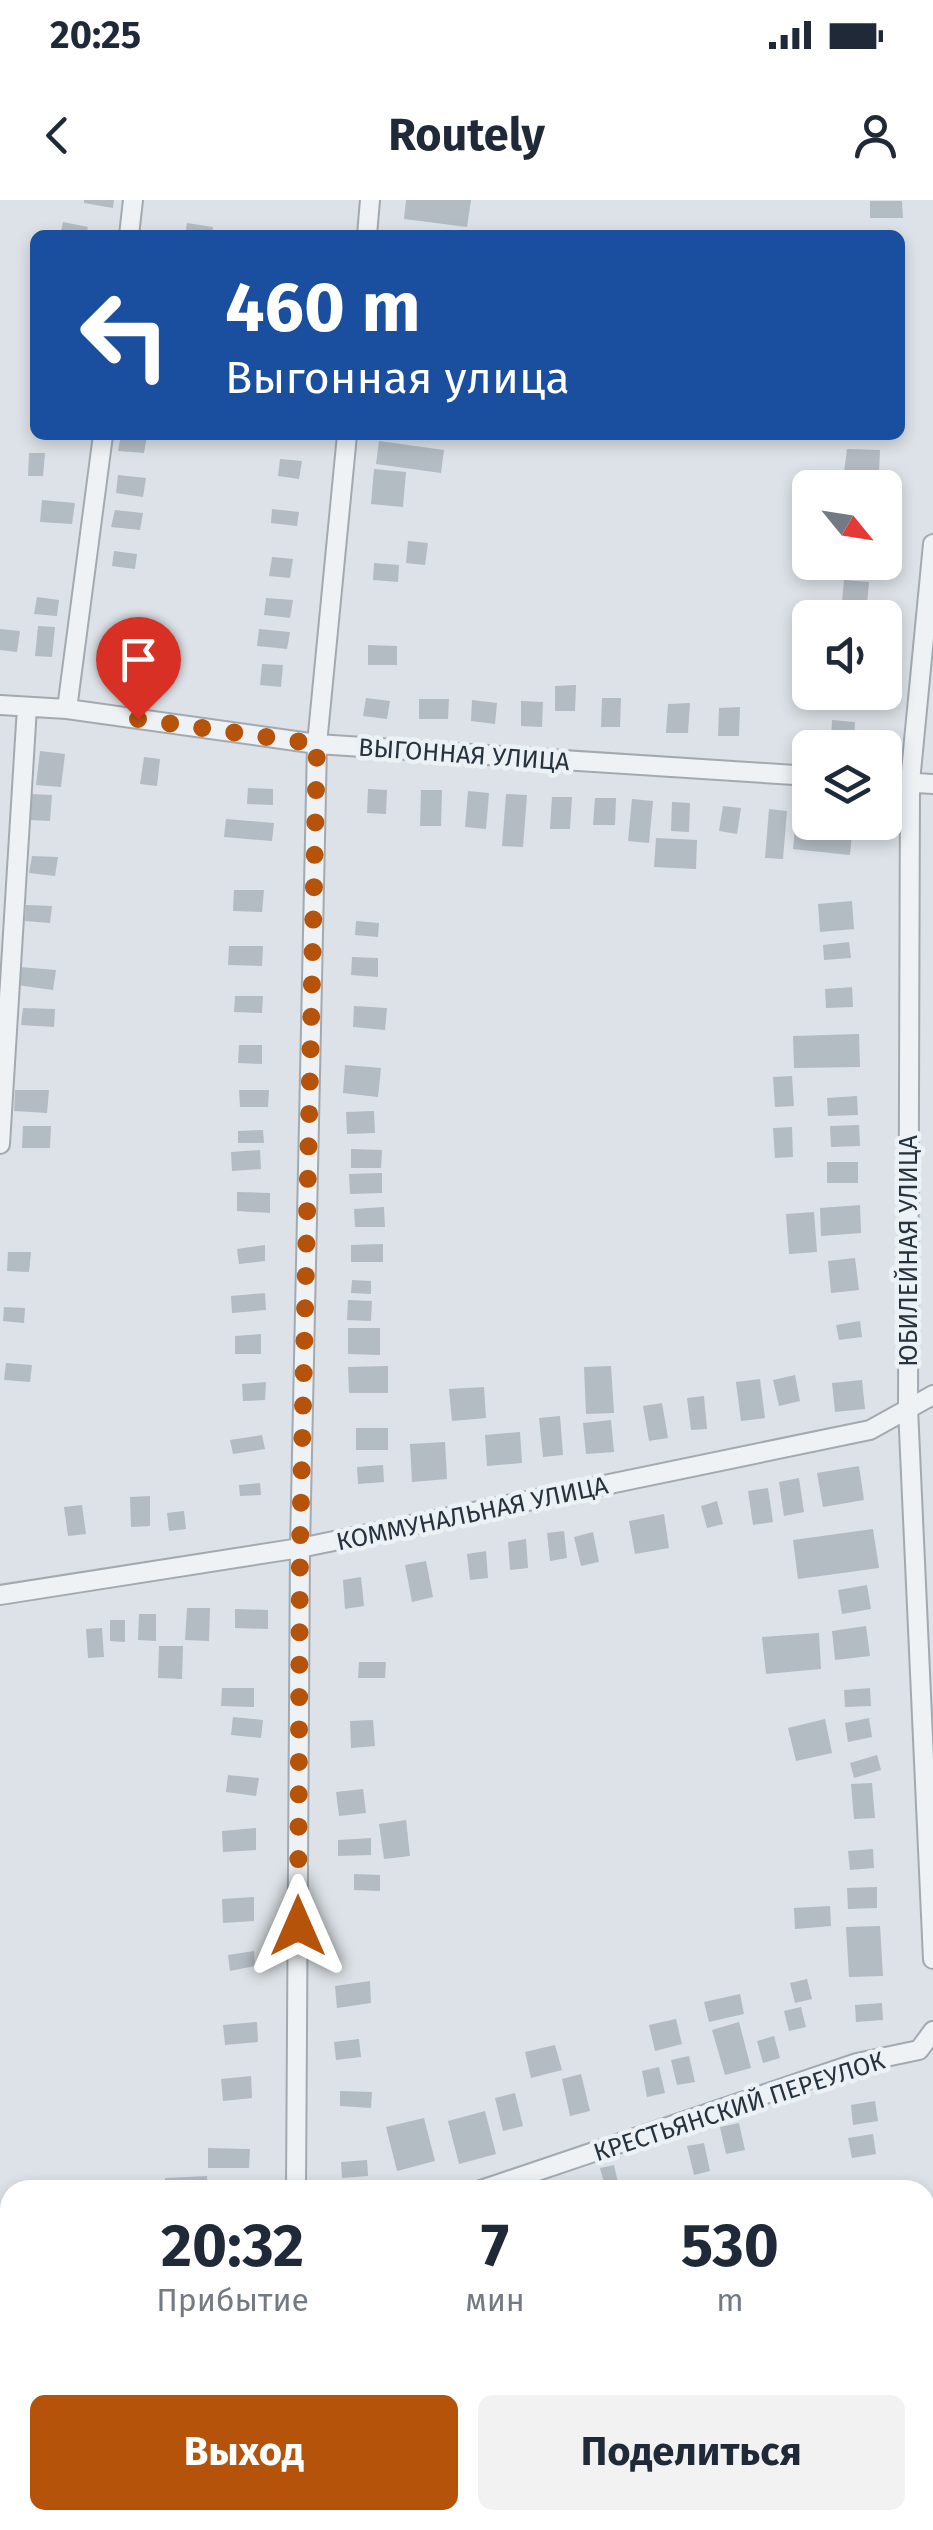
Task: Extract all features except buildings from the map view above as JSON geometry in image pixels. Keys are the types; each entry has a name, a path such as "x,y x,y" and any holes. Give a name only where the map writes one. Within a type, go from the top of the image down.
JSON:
{"street":[{"path":"130,230 133,200"},
{"path":"367,230 370,200"},
{"path":"67,709 101,440"},
{"path":"296,2180 300,1548 317,744 347,440"},
{"name":"ЮБИЛЕЙНАЯ УЛИЦА","path":"933,544 910,782 908,1408 933,1959"},
{"name":"ВЫГОННАЯ УЛИЦА","path":"0,705 67,709 317,744 792,775"},
{"path":"0,1144 27,708"},
{"path":"902,782 933,784"},
{"name":"КОММУНАЛЬНАЯ УЛИЦА","path":"0,1595 300,1548 870,1430 933,1395"},
{"name":"КРЕСТЬЯНСКИЙ ПЕРЕУЛОК","path":"510,2180 857,2064 919,2050 933,2031"}],"route":[{"path":"138,719 317,744 300,1548 298,1926"}]}
